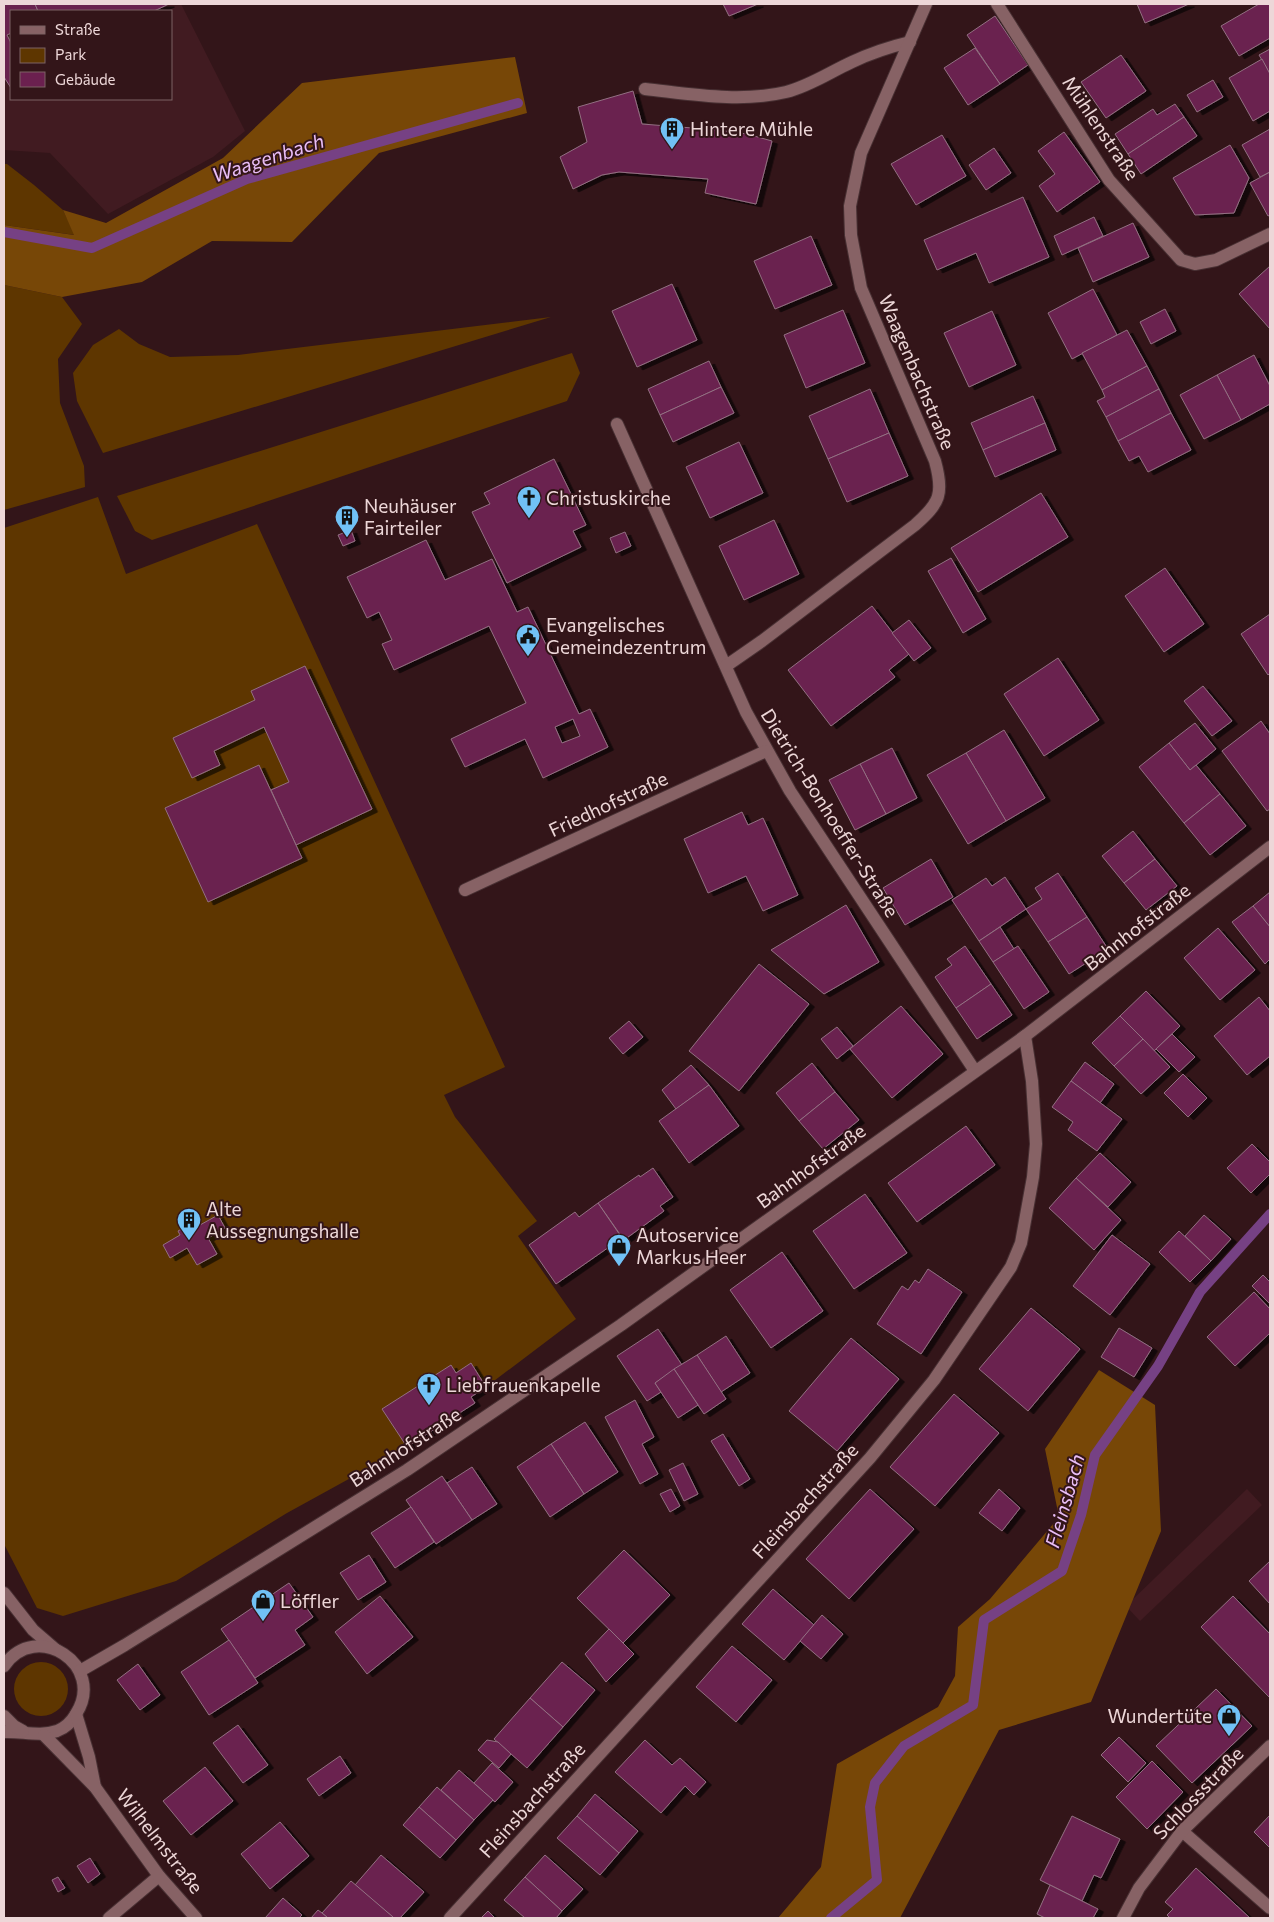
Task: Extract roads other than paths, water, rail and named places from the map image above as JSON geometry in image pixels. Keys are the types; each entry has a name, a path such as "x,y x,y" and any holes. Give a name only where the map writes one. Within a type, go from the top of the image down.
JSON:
{"street":[{"name":"Waagenbachstraße","path":"726,666 915,525 932,511 938,498 940,480 935,461 861,288 851,234 850,206 861,152 926,4"},
{"name":"Mühlenstraße","path":"996,4 1109,180 1181,260 1195,264 1216,260 1270,234"},
{"path":"645,89 728,97 763,96 787,92 818,80 880,49 910,42"},
{"name":"Dietrich-Bonhoeffer-Straße","path":"616,424 746,712 766,751 975,1072"},
{"name":"Friedhofstraße","path":"465,890 766,751"},
{"name":"Bahnhofstraße","path":"80,1671 408,1470 620,1325 1025,1036 1270,847"},
{"name":"Fleinsbachstraße","path":"450,1918 870,1458 934,1380 1011,1267 1021,1243 1033,1177 1036,1144 1032,1081 1025,1036"},
{"path":"4,1593 33,1630 55,1649 70,1657 80,1671 84,1688 82,1705 72,1720 59,1730 44,1735 4,1732"},
{"path":"4,1666 8,1660 20,1651 37,1646 55,1649"},
{"name":"Wilhelmstraße","path":"76,1714 95,1787"},
{"path":"4,1716 14,1726 28,1733"},
{"name":"Wilhelmstraße","path":"44,1735 95,1787 159,1876 196,1918"},
{"name":"Schlossstraße","path":"1123,1918 1139,1888 1182,1830 1270,1746"},
{"path":"1182,1830 1270,1908"},
{"path":"109,1918 159,1876"}],"waterway":[{"name":"Waagenbach","path":"4,232 92,248 247,179 518,103"},
{"name":"Fleinsbach","path":"831,1918 877,1880 870,1807 875,1783 904,1746 973,1705 984,1620 1062,1571 1081,1515 1095,1455 1158,1366 1200,1292 1270,1214"}],"place":[{"name":"Hintere Mühle","path":"672,150"},
{"name":"Christuskirche","path":"529,519"},
{"name":"Neuhäuser Fairteiler","path":"347,538"},
{"name":"Evangelisches Gemeindezentrum","path":"528,657"},
{"name":"Alte Aussegnungshalle","path":"189,1241"},
{"name":"Autoservice Markus Heer","path":"619,1267"},
{"name":"Liebfrauenkapelle","path":"429,1406"},
{"name":"Löffler","path":"263,1622"},
{"name":"Wundertüte","path":"1229,1737"}]}
